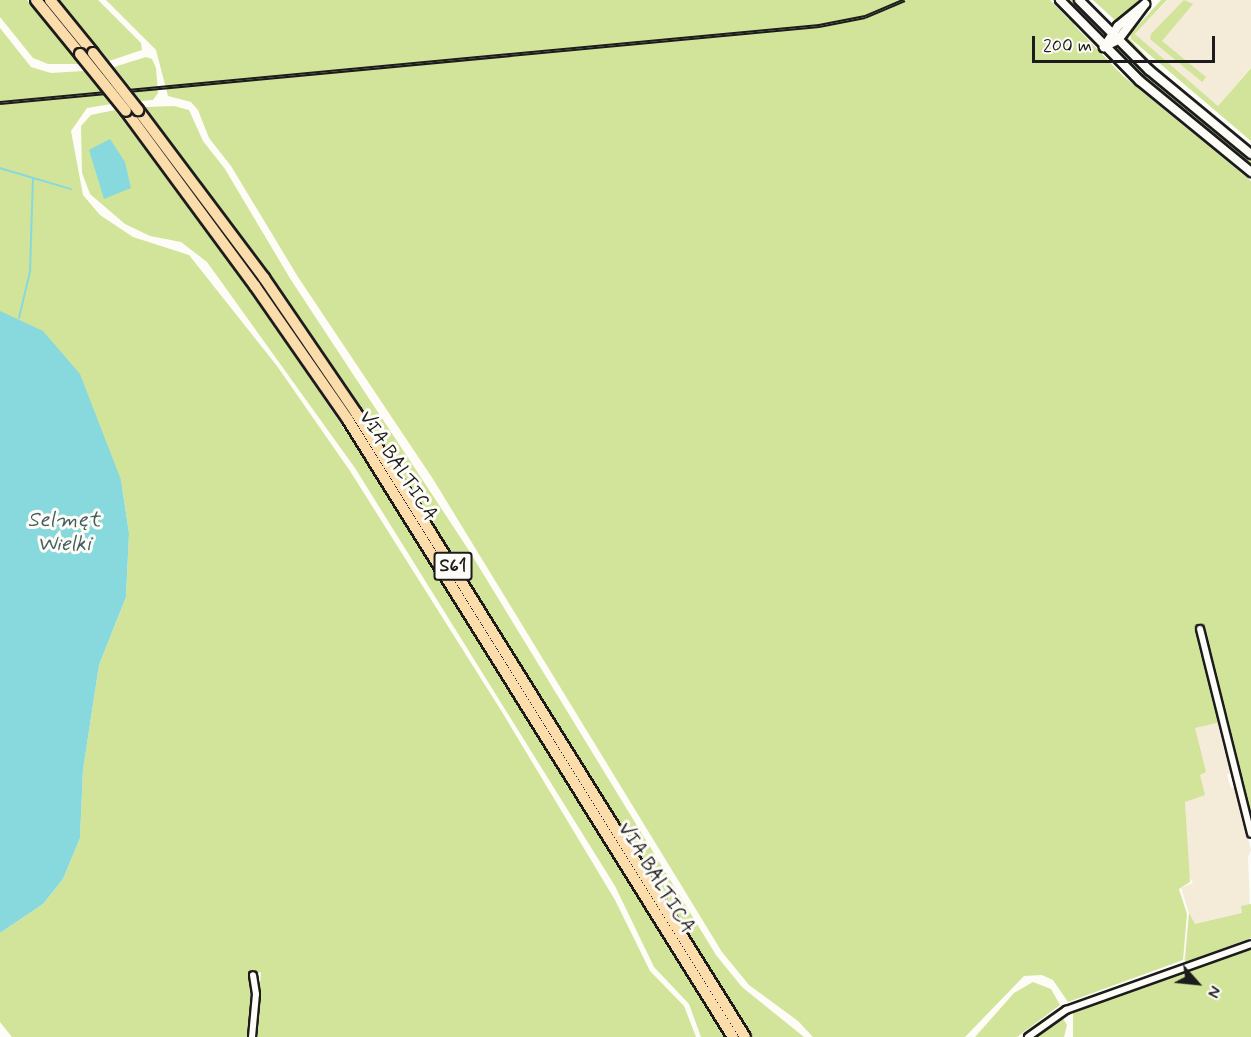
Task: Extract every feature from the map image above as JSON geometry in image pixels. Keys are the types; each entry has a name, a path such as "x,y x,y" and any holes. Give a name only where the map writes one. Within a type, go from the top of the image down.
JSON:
{"highway":[{"name":"VIA BALTICA","path":"36,0 126,111 255,286 367,449 733,1037"},
{"name":"VIA BALTICA","path":"50,0 138,110 264,278 369,432 745,1037"}],"main road":[{"path":"1060,0 1104,47 1251,172"},
{"path":"1079,0 1115,38 1251,154"}],"street":[{"path":"1104,47 1147,2"},
{"path":"1200,629 1251,834"},
{"path":"1028,1037 1066,1010 1251,944"},
{"path":"252,1037 256,994 253,975"}],"shaded area":[{"path":"1168,0 1251,0 1251,67 1218,106 1135,34"},
{"path":"1217,716 1231,771 1227,775 1231,788 1235,787 1251,850 1248,857 1251,937 1184,961 1189,913 1181,888 1193,883 1187,873 1185,802 1160,743"}],"green space":[{"path":"0,0 27,0 79,64 48,64 33,58 0,17"},
{"path":"59,0 98,0 141,43 142,50 109,61"},
{"path":"106,0 1050,0 1123,76 1251,181 1251,824 1202,627 1197,629 1221,722 1195,728 1206,772 1200,775 1205,795 1185,802 1190,882 1179,889 1187,914 1183,960 1068,1002 1053,980 1042,975 1024,976 965,1037 813,1037 798,1021 749,985 722,952 433,479 298,277 231,166 209,138 198,110 191,102 168,96 156,50"},
{"path":"1069,0 1074,0 1074,38 1069,38"},
{"path":"1093,0 1139,0 1117,22"},
{"path":"1161,0 1167,0 1135,34 1218,106 1251,68 1251,141 1131,39 1130,34"},
{"path":"1184,0 1193,4 1162,41 1206,77 1202,82 1150,39 1151,34"},
{"path":"0,28 31,67 51,73 84,71 111,104 87,108 71,131 83,195 100,215 133,237 189,255 277,366 350,471 502,712 615,900 650,971 684,1006 696,1037 256,1037 261,972 251,975 250,1037 12,1037 0,1022 0,933 43,904 63,879 80,838 83,770 99,665 126,597 129,533 121,480 0,427"},
{"path":"1127,36 1153,64 1251,148 1152,66 1130,45"},
{"path":"1119,47 1251,159 1251,167 1144,79 1120,57 1116,50"},
{"path":"146,57 152,59 156,68 158,93 153,100 141,101 114,67"},
{"path":"174,106 189,110 203,141 225,169 291,280 468,549 716,955 742,987 804,1037 753,1037 354,397 145,107"},
{"path":"115,110 249,288 378,479 724,1037 701,1037 689,1004 654,967 615,886 355,468 207,262 181,242 150,236 125,224 90,194 82,173 81,126 91,115"},
{"path":"1251,904 1251,938 1185,962 1189,913 1195,924 1242,913 1241,906"},
{"path":"1251,948 1251,1037 1073,1037 1073,1011"},
{"path":"1033,982 1051,989 1060,1005 1017,1037 975,1037 1014,993"},
{"path":"1062,1017 1067,1025 1064,1037 1033,1037"}],"water":[{"path":"110,139 125,162 131,188 104,199 89,150"},
{"name":"Selmęt Wielki","path":"0,311 43,331 80,374 121,480 129,533 126,597 99,665 83,770 80,838 63,879 43,904 0,933"}],"waterway":[{"path":"0,168 71,189"},
{"path":"19,318 30,272 33,179"}],"railway":[{"path":"0,103 819,26 865,17 905,0"}]}
